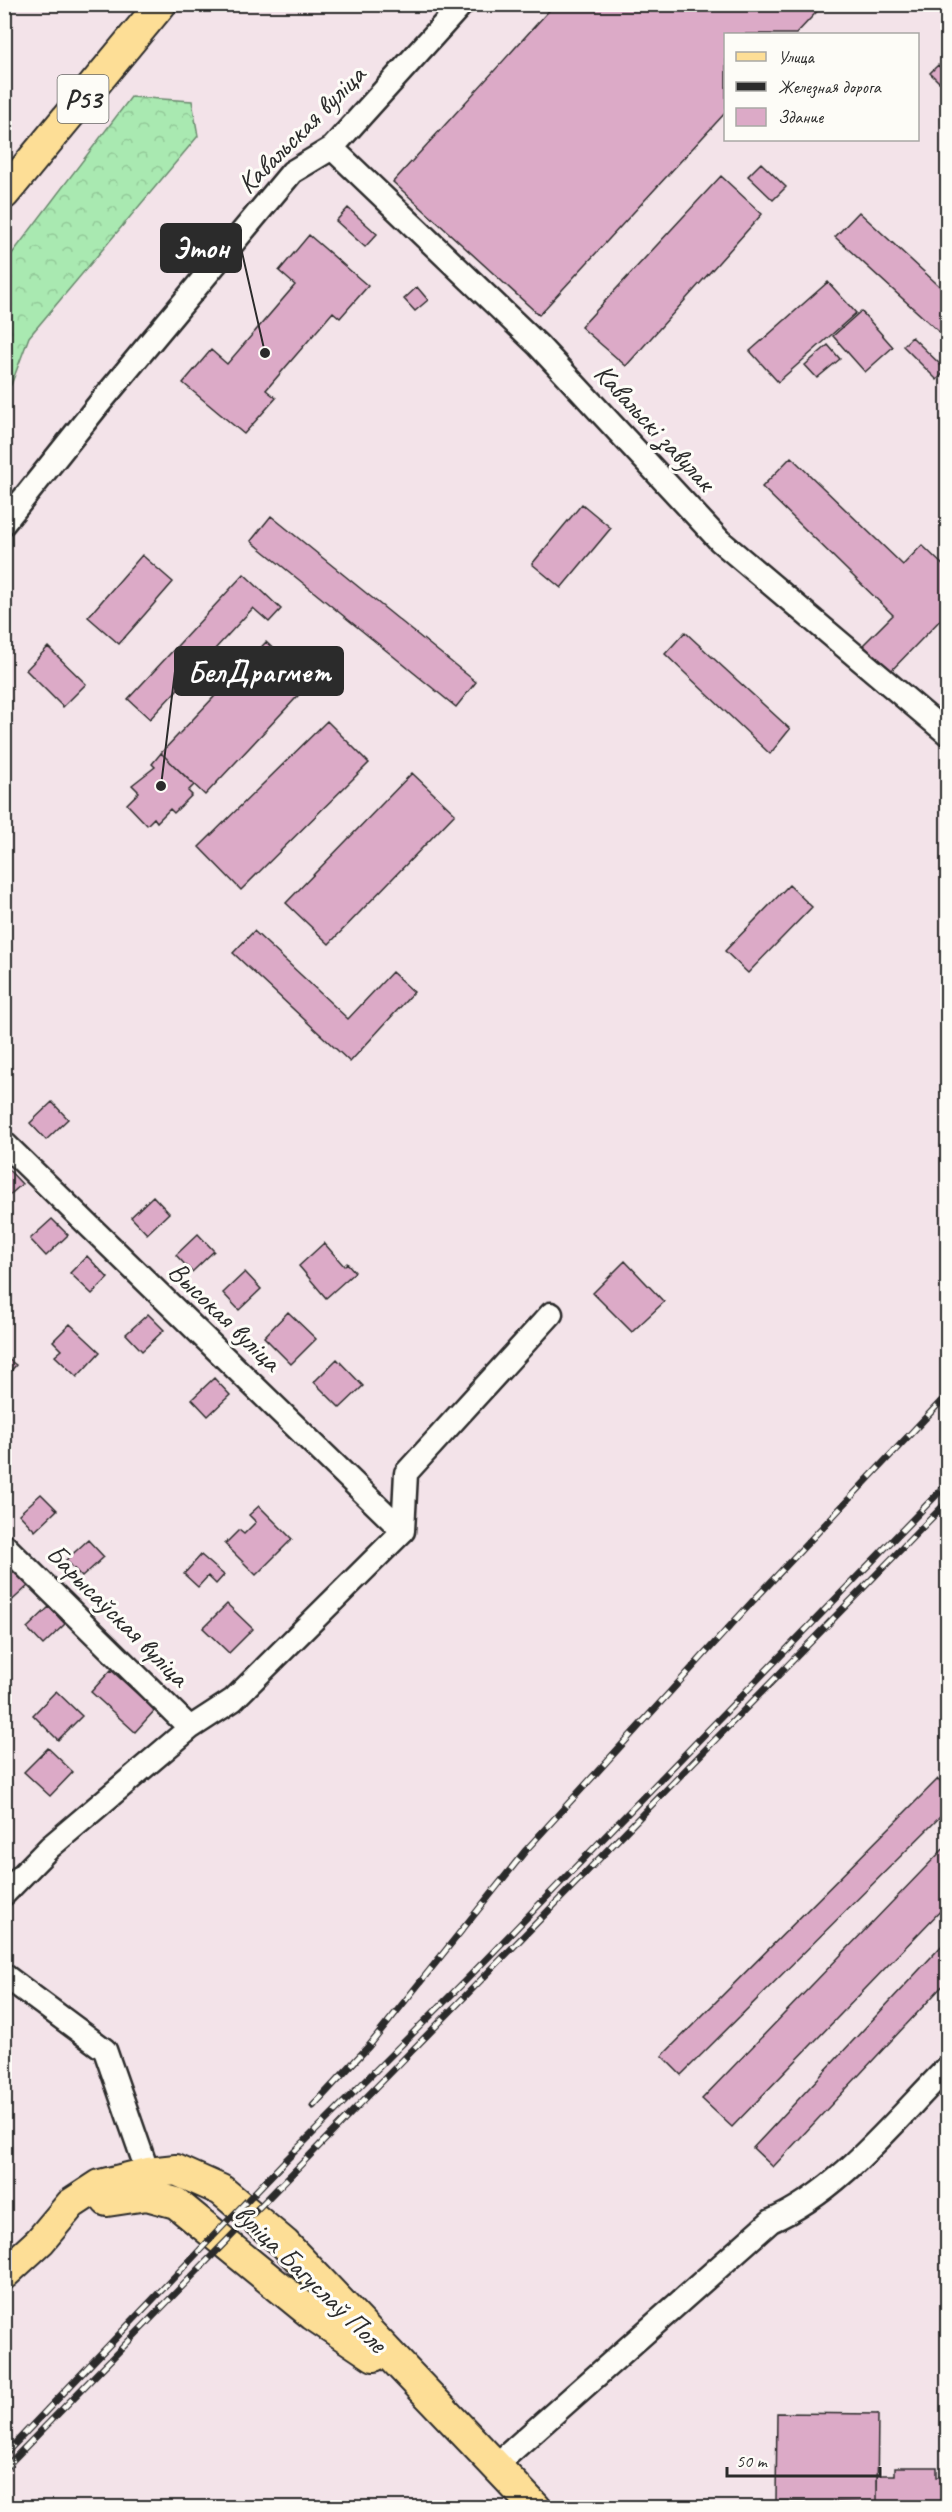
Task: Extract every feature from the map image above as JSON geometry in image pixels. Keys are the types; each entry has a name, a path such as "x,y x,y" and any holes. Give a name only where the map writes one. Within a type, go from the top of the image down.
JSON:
{"main road":[{"name":"Р53","path":"4,194 161,4"},
{"name":"вуліца Багуслаў Поле","path":"4,2274 40,2241 71,2204 100,2185 148,2173 176,2170 221,2190 285,2244 536,2508"},
{"name":"вуліца Багуслаў Поле","path":"40,2241 109,2200 147,2195 176,2203 314,2314 422,2387"}],"street":[{"name":"Кавальская вуліца","path":"4,523 99,404 292,172 332,148 462,4"},
{"name":"Кавальскі завулак","path":"332,148 538,345 720,541 948,734"},
{"name":"Высокая вуліца","path":"4,1143 404,1532"},
{"path":"4,1894 50,1847 190,1728 233,1700 404,1532 406,1473 552,1314"},
{"name":"Барысаўская вуліца","path":"4,1545 190,1728"},
{"path":"4,1975 105,2050 148,2173"},
{"path":"496,2465 771,2221 796,2210 836,2180 948,2067"}],"green space":[{"path":"131,97 192,101 198,136 29,337 11,385 5,389 5,263"}],"building":[{"path":"555,4 824,4 797,33 724,33 724,114 539,315 393,182"},
{"path":"938,65 947,75 939,82 930,73"},
{"path":"761,163 786,187 773,200 748,176"},
{"path":"721,176 762,214 626,366 581,327"},
{"path":"348,208 377,234 365,247 336,221"},
{"path":"859,212 948,294 948,340 835,237"},
{"path":"309,235 368,286 340,318 333,312 266,390 276,398 244,434 183,383 211,350 227,364 295,285 279,271"},
{"path":"828,282 856,313 778,382 750,351"},
{"path":"417,287 428,300 415,311 404,299"},
{"path":"861,311 893,347 865,372 833,336"},
{"path":"912,337 946,370 937,380 903,346"},
{"path":"828,345 840,359 817,378 805,365"},
{"path":"791,457 903,565 922,545 948,570 948,612 890,672 863,645 893,615 762,487"},
{"path":"582,504 611,528 561,588 532,564"},
{"path":"271,516 476,682 456,707 251,541"},
{"path":"142,555 173,582 119,644 88,617"},
{"path":"244,574 281,609 269,622 253,608 150,719 128,699"},
{"path":"685,632 790,729 770,754 665,654"},
{"path":"266,642 310,683 205,795 161,753"},
{"path":"48,647 86,684 63,707 26,670"},
{"path":"327,721 369,763 241,890 199,847"},
{"path":"161,753 194,785 188,791 192,795 174,813 170,809 157,822 154,818 147,825 127,804 139,792 132,785 155,767 152,764"},
{"path":"412,773 455,814 329,944 286,903"},
{"path":"789,885 812,907 748,973 725,951"},
{"path":"254,931 348,1019 392,972 414,992 350,1062 233,953"},
{"path":"52,1102 68,1119 46,1140 30,1123"},
{"path":"6,1167 22,1184 4,1200 4,1169"},
{"path":"153,1196 169,1213 147,1234 131,1217"},
{"path":"52,1219 68,1235 46,1256 30,1239"},
{"path":"198,1234 214,1251 192,1272 176,1255"},
{"path":"324,1243 344,1266 347,1263 355,1272 326,1298 299,1266"},
{"path":"87,1256 108,1278 92,1294 70,1273"},
{"path":"625,1261 664,1302 632,1332 593,1293"},
{"path":"245,1272 261,1289 239,1310 223,1293"},
{"path":"288,1312 316,1339 291,1364 264,1337"},
{"path":"148,1314 164,1330 142,1351 126,1334"},
{"path":"70,1324 100,1352 77,1377 55,1356 62,1350 53,1341"},
{"path":"4,1356 16,1365 4,1379"},
{"path":"337,1359 363,1386 340,1408 314,1382"},
{"path":"214,1378 230,1395 208,1416 192,1399"},
{"path":"41,1494 57,1510 35,1531 19,1514"},
{"path":"259,1506 292,1539 256,1575 225,1544 239,1530 244,1534 256,1522 249,1515"},
{"path":"88,1540 104,1557 82,1577 66,1560"},
{"path":"201,1555 224,1575 216,1584 208,1576 198,1587 184,1574"},
{"path":"12,1569 28,1586 6,1606 4,1576"},
{"path":"227,1604 253,1629 229,1653 203,1628"},
{"path":"49,1607 65,1624 43,1645 27,1628"},
{"path":"111,1670 155,1710 135,1732 91,1692"},
{"path":"56,1691 82,1716 58,1740 33,1715"},
{"path":"48,1748 73,1772 50,1796 24,1772"},
{"path":"938,1779 948,1788 948,1809 681,2075 662,2056"},
{"path":"948,1844 948,1903 732,2127 702,2099"},
{"path":"948,1939 948,1980 773,2167 753,2148"},
{"path":"777,2413 878,2414 877,2503 776,2501"},
{"path":"895,2467 937,2467 937,2477 948,2477 947,2508 885,2508 885,2503 877,2503 877,2475 895,2475"}],"railway":[{"path":"313,2106 369,2046 526,1850 752,1602 948,1394"},
{"path":"4,2455 285,2161 466,1980 948,1483"},
{"path":"4,2469 948,1501"}],"place":[{"name":"Этон","path":"265,353"},
{"name":"БелДрагмет","path":"161,786"}]}
